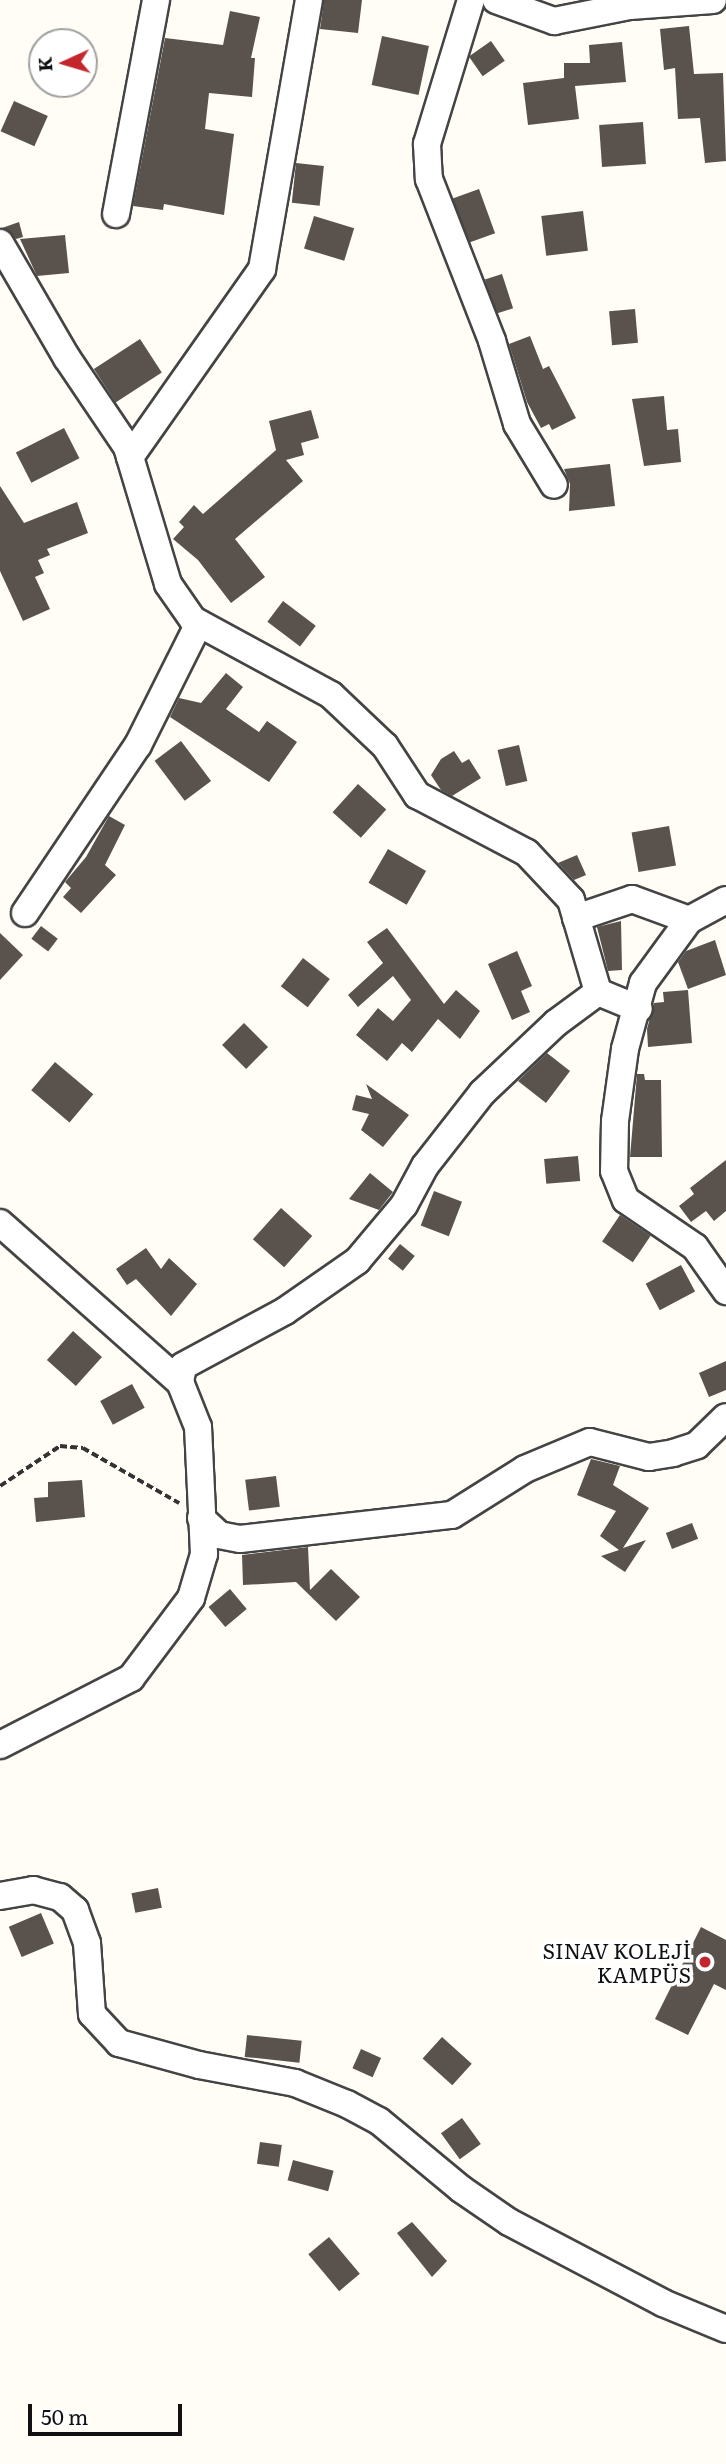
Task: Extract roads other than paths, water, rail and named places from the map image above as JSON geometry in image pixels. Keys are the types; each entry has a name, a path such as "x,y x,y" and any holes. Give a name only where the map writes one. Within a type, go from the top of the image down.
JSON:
{"street":[{"path":"116,214 156,0"},
{"path":"130,457 262,269 309,0"},
{"path":"471,0 441,108 427,144 429,179 492,341 517,424 554,485"},
{"path":"496,0 554,21 631,3 713,0"},
{"path":"0,243 130,457 167,584 199,623 331,695 386,746 416,795 527,853 571,900 598,992"},
{"path":"25,913 138,745 199,623"},
{"path":"576,918 632,899 689,920"},
{"path":"726,900 689,920 643,983 639,1009 625,1049 614,1171 626,1200 695,1247 726,1291"},
{"path":"598,992 639,1009"},
{"path":"180,1382 183,1366 200,1354 285,1311 357,1261 404,1205 425,1166 482,1093 556,1023 598,992"},
{"path":"0,1223 180,1382 198,1427 204,1555 191,1598 131,1678 0,1745"},
{"path":"201,1518 219,1535 240,1539 452,1515 525,1469 590,1442 649,1457 673,1453 697,1445 726,1417"},
{"path":"0,1896 33,1889 60,1897 75,1910 85,1934 92,2014 118,2043 199,2065 295,2083 347,2104 379,2121 461,2189 509,2222 663,2304 726,2329"}],"place":[{"name":"SINAV KOLEJİ KAMPÜS","path":"705,1962"}]}
